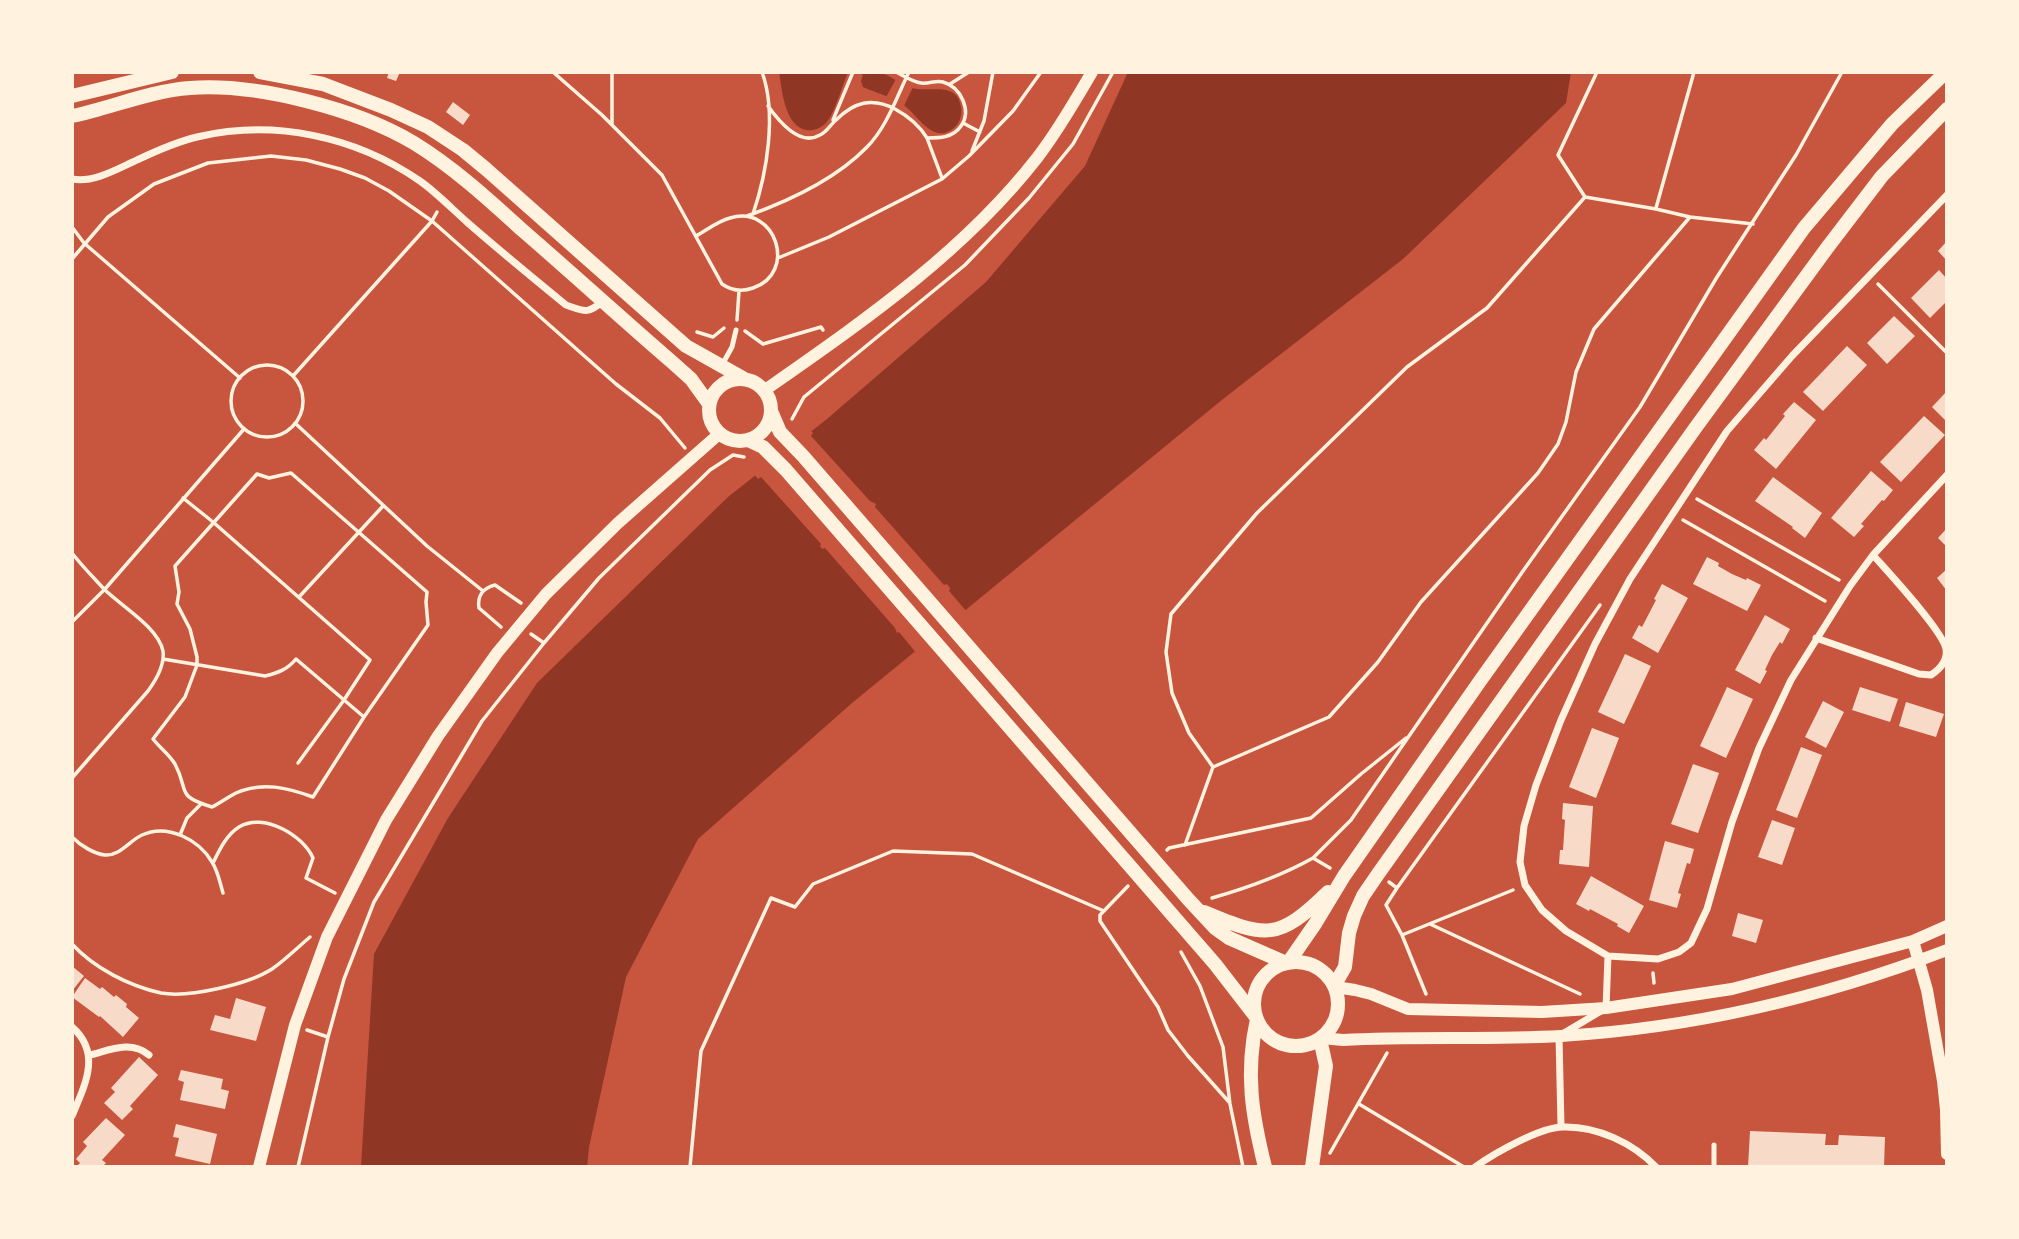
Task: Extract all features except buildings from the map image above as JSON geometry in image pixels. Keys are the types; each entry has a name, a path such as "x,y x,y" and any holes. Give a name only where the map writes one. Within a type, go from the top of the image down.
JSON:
{"main road":[{"path":"72,96 172,72"},
{"path":"260,72 323,84 428,127 486,169 686,346 765,390 780,432 1192,904 1215,928 1229,938 1287,963"},
{"path":"1287,963 1344,876 1804,228 1892,124 1946,72"},
{"path":"72,117 153,94 190,88 254,90 352,116 411,142 478,190 691,379 709,404"},
{"path":"1335,987 1345,967 1353,916 1378,874 1826,248 1882,176 1947,109"},
{"path":"743,378 725,382 712,395 709,415 719,434 733,441 755,438 767,426 771,411"},
{"path":"748,440 763,447 803,491 1215,964 1256,1018 1267,1035 1284,1045 1304,1046 1321,1039 1332,1028 1338,1015 1339,1001 1335,987 1327,975 1315,966 1301,962 1287,963 1266,974 1255,995 1256,1018 1249,1073 1265,1167"},
{"path":"1192,904 1243,928 1261,931 1282,928 1303,917 1344,876"},
{"path":"1312,1167 1326,1066 1321,1039"}],"street":[{"path":"765,390 876,312 961,239 1020,178 1052,138 1092,72"},
{"path":"72,180 82,181 108,173 197,137 234,132 269,130 346,143 390,163 421,182 566,305 589,311 603,301"},
{"path":"1947,195 1792,356 1727,431 1630,579 1595,645 1561,720 1536,785 1524,826 1520,862 1525,885 1542,909 1566,931 1608,956 1658,959 1679,952 1691,943 1707,909 1732,822 1759,748 1791,680 1836,607 1873,555 1947,475"},
{"path":"259,1167 295,1025 327,937 386,820 438,736 532,611 610,530 719,434"},
{"path":"1816,638 1919,674 1931,675 1939,670 1946,658 1946,647 1935,628 1873,555"},
{"path":"1335,987 1363,992 1408,1009 1542,1012 1606,1008 1732,989 1913,941 1947,926"},
{"path":"1913,941 1927,990 1943,1081 1947,1154"},
{"path":"1321,1039 1559,1036 1612,1031 1731,1014 1797,998 1947,950"},
{"path":"1606,1008 1608,956"},
{"path":"1559,1036 1606,1008"},
{"path":"72,1027 86,1042 90,1055 85,1085 72,1116"},
{"path":"1559,1036 1561,1126"},
{"path":"90,1055 131,1045 149,1055"},
{"path":"1475,1167 1490,1156 1533,1135 1561,1126 1593,1130 1630,1146 1656,1167"}],"lane":[{"path":"722,365 732,346 736,330"},
{"path":"1714,1145 1714,1167"}],"path":[{"path":"553,72 662,175 722,284 740,291 764,283 774,272 778,258 777,243 770,230 759,221 745,216"},
{"path":"612,72 612,125"},
{"path":"753,214 760,194 769,136 768,106 762,72"},
{"path":"831,125 853,72"},
{"path":"897,72 919,83 937,81 949,85 965,105 966,114 958,131 950,136 926,138"},
{"path":"696,236 725,220 753,214 806,192 838,171 867,147 885,120 909,72"},
{"path":"949,85 969,72"},
{"path":"970,156 980,132 993,72"},
{"path":"778,258 829,237 942,179 970,156 1013,111 1041,72"},
{"path":"1597,72 1558,155 1585,197 1690,217 1753,225"},
{"path":"1656,209 1695,72"},
{"path":"1205,894 1212,898 1292,870 1313,858 1351,820 1530,560 1640,407 1717,277 1797,155 1842,72"},
{"path":"768,106 784,125 795,133 818,137 836,119 858,105 882,102 909,117 926,138 942,179"},
{"path":"963,123 980,132"},
{"path":"72,259 108,217 154,184 208,163 271,156 306,160 365,178 432,220 616,384 660,418 680,441"},
{"path":"1213,767 1189,733 1172,694 1166,652 1171,614 1257,513 1407,366 1487,309 1585,197"},
{"path":"293,376 432,220 444,202"},
{"path":"1185,845 1213,767 1329,717 1378,662 1421,602 1538,473 1558,444 1566,422 1576,372 1594,328 1690,217"},
{"path":"72,227 84,243 240,378"},
{"path":"1870,275 1947,352"},
{"path":"736,330 740,291"},
{"path":"670,332 680,321 699,333 713,337 723,328 748,331 763,344 821,327 850,361"},
{"path":"270,365 293,376 302,392 303,403 301,414 295,423 276,436 265,437 244,429 232,410 234,387 240,378 259,366 270,365"},
{"path":"295,423 427,547 483,591"},
{"path":"72,622 105,589 244,429"},
{"path":"298,1167 344,979 374,902 481,721 599,578 710,470 733,455"},
{"path":"292,473 357,533 427,592 428,625 313,797 290,789 262,786 236,793 212,807 201,804 185,794 173,761 152,739 185,697 197,665 190,629 177,604 179,592 175,566 257,474 269,478 292,473"},
{"path":"1686,492 1850,586"},
{"path":"183,498 214,522 370,660 299,763"},
{"path":"298,597 383,506"},
{"path":"1672,514 1836,607"},
{"path":"72,553 105,589 153,631 159,641 163,659 156,680 148,691 72,778"},
{"path":"511,636 479,608 478,600 483,591 495,584 532,611"},
{"path":"1427,1010 1429,998 1386,905 1602,603"},
{"path":"163,659 265,676 278,673 296,659 364,717"},
{"path":"1160,857 1169,848 1311,818 1411,734"},
{"path":"180,835 187,818 201,804"},
{"path":"213,863 239,827 250,823 274,825 287,831 311,852 313,858 306,878 345,900"},
{"path":"72,837 86,848 104,855 118,853 133,840 151,832 180,835 191,841 213,863 223,893"},
{"path":"690,1167 701,1051 771,898 796,907 813,884 893,850 972,854 1104,911"},
{"path":"1313,858 1344,876"},
{"path":"1378,874 1397,888"},
{"path":"1131,884 1100,915 1100,921 1158,1007 1168,1030 1230,1104"},
{"path":"1402,935 1499,897"},
{"path":"1430,924 1583,996"},
{"path":"72,944 106,971 135,985 163,993 206,991 241,983 271,969 312,935 327,937"},
{"path":"1177,945 1200,986 1223,1047 1230,1104 1243,1167"},
{"path":"1653,973 1654,983"},
{"path":"295,1025 328,1037"},
{"path":"1326,1160 1388,1051"},
{"path":"1359,1104 1464,1167"}],"shaded area":[{"path":"779,72 848,72 832,113 824,125 806,130 793,121 785,106"},
{"path":"857,72 882,73 912,88 949,91 959,99 959,121 947,132 933,131 902,104 863,87 863,75"},
{"path":"1128,72 1571,72 1566,103 1403,259 1223,399 852,703 698,839 626,977 587,1167 361,1167 374,954 448,818 537,683 728,497 827,419 986,282 1085,166"}],"pier":[{"path":"897,77 914,85 903,108 885,99"},
{"path":"809,429 813,433 811,436 870,501 876,504 875,507 944,585 947,584 949,591 968,613 917,654 761,477 758,479 753,473"}]}
